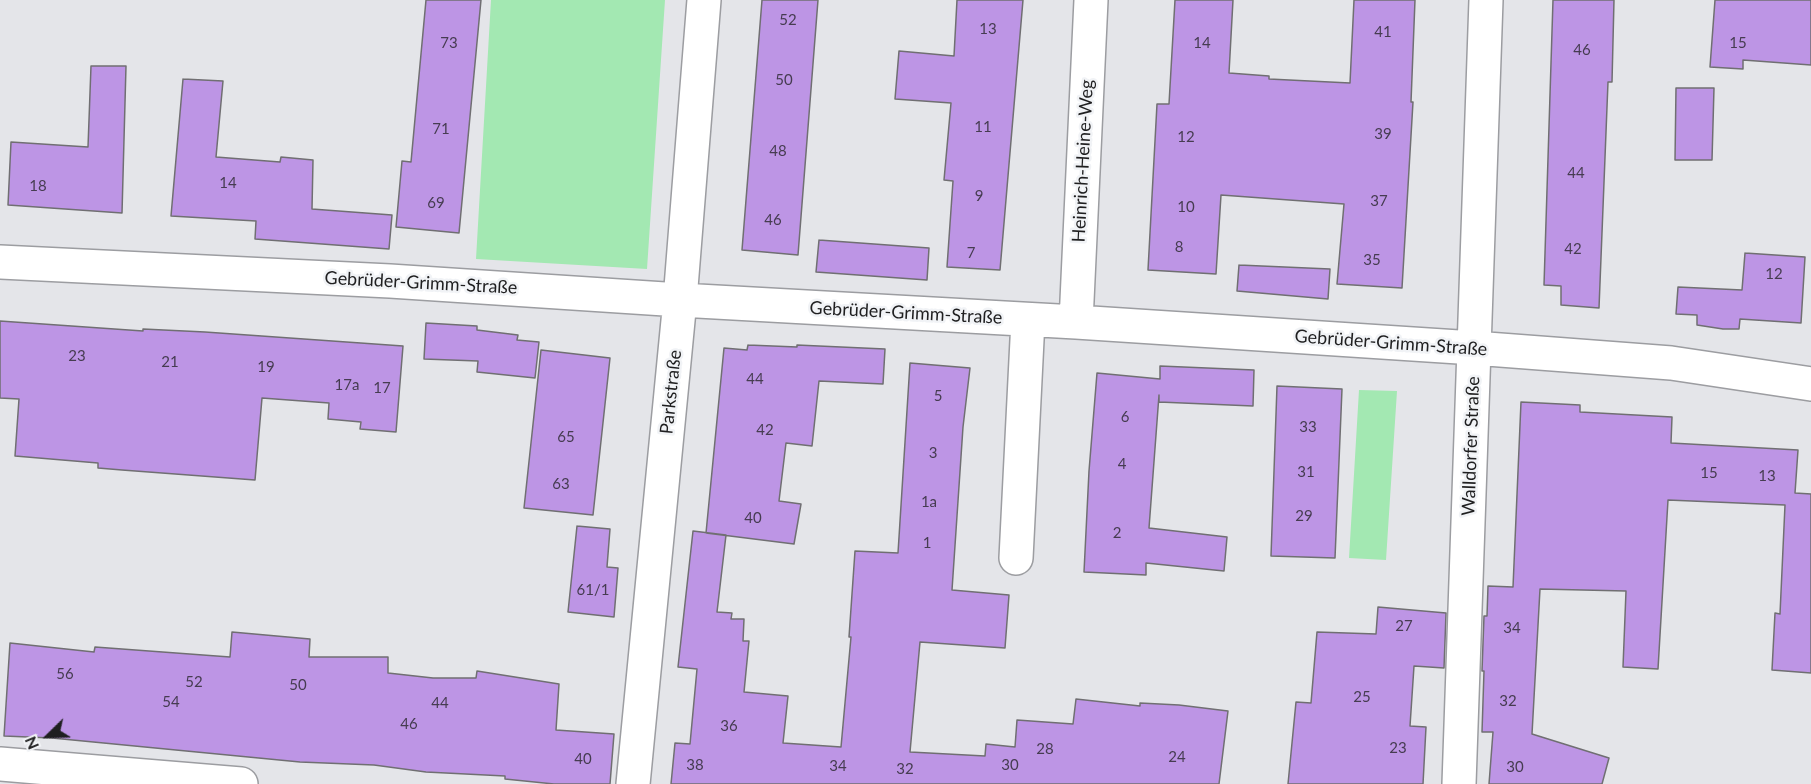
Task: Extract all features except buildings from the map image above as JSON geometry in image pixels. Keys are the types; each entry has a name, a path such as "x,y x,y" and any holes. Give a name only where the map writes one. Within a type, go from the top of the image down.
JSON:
{"street":[{"name":"Parkstraße","path":"633,784 680,300 704,0"},
{"name":"Heinrich-Heine-Weg","path":"1076,322 1091,0"},
{"name":"Walldorfer Straße","path":"1459,784 1486,0"},
{"name":"Gebrüder-Grimm-Straße","path":"0,262 390,281 1474,348 1671,363 1811,384"},
{"path":"1016,558 1028,320"},
{"path":"0,764 241,784"}],"green space":[{"path":"491,0 665,0 647,269 476,259"},
{"path":"1359,390 1397,391 1386,560 1349,558"}]}
